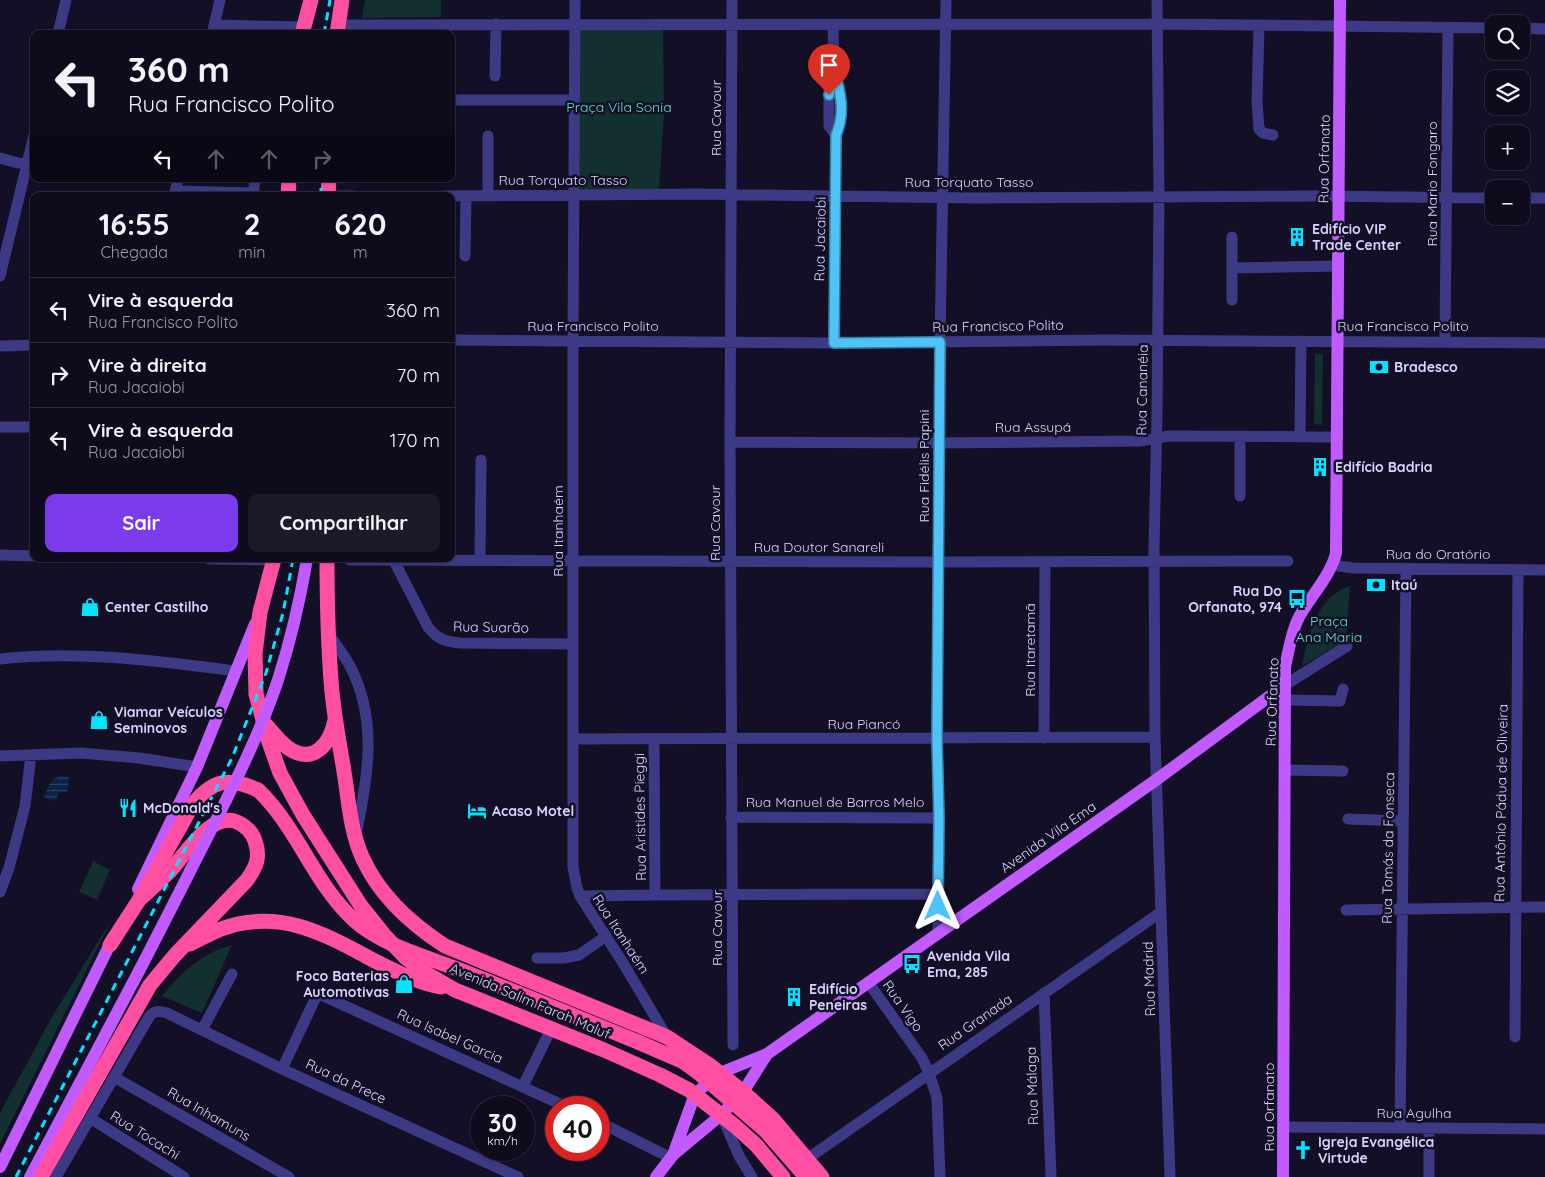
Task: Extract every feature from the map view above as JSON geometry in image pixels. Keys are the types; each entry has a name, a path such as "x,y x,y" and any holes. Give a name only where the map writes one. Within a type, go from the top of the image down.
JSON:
{"highway":[{"path":"303,30 310,0"},
{"path":"337,29 342,0"},
{"name":"Avenida Salim Farah Maluf","path":"273,562 260,612 255,654 256,694 263,722 280,773 302,814 361,906 385,936 406,958 429,975 455,990 604,1050 660,1075 695,1094 756,1145 783,1177"},
{"name":"Avenida Salim Farah Maluf","path":"327,562 328,634 335,717 355,840 374,880 387,897 424,932 445,946 667,1037 689,1050 715,1077"},
{"path":"263,722 288,748 305,754 314,753 321,749 331,735 335,717"},
{"path":"110,945 139,900 193,804 202,793 223,782 245,784 258,790 277,812 330,894 357,922 373,934 411,952 638,1042 715,1077 738,1097 773,1119 822,1177"},
{"path":"41,1177 140,1001 182,947 254,871 258,856 254,838 248,828 238,822 228,819 213,824 201,834 170,870 139,900"},
{"path":"182,947 221,929 238,924 255,921 290,923 326,935 414,980 428,985 455,990"},
{"path":"738,1097 806,1177"}],"main road":[{"name":"Rua Orfanato","path":"1283,1177 1286,667 1290,643 1298,619 1332,565 1336,552 1340,0"},
{"path":"30,1177 139,971 254,742 277,682 289,642 299,606 306,562"},
{"path":"0,1166 197,767 260,612"},
{"name":"Avenida Vila Ema","path":"672,1157 695,1094 715,1077 767,1054 1156,780 1285,685"},
{"name":"Avenida Vila Ema","path":"656,1177 672,1157 722,1115 738,1097 767,1054"}],"street":[{"path":"59,30 66,0"},
{"path":"220,0 213,29 303,30"},
{"name":"Rua Itanhaém","path":"575,0 573,100 573,867 574,878 580,896 667,1037"},
{"name":"Rua Cavour","path":"732,0 730,342 732,1045"},
{"name":"Rua Fidélis Papini","path":"938,933 939,443 946,0"},
{"name":"Rua Cananéia","path":"1156,780 1154,562 1159,197 1157,0"},
{"path":"337,29 421,29 496,24 833,26 1157,24 1485,28"},
{"path":"495,76 496,24"},
{"path":"1259,25 1259,129 1263,133 1274,135"},
{"name":"Rua Jacaiobi","path":"833,26 834,68 842,95 841,124 836,135 834,343"},
{"name":"Rua Mario Fongaro","path":"1445,341 1448,27"},
{"path":"1530,28 1545,29"},
{"path":"455,100 573,100"},
{"path":"488,136 488,196"},
{"path":"0,158 30,164 0,276"},
{"name":"Rua Torquato Tasso","path":"455,196 731,194 942,197 1338,196 1485,198"},
{"path":"465,256 466,196"},
{"path":"1530,198 1545,198"},
{"path":"1232,237 1232,300"},
{"path":"1233,268 1338,266"},
{"name":"Rua Francisco Polito","path":"455,340 834,343 1158,340 1545,343"},
{"path":"1300,437 1301,341"},
{"path":"0,346 30,345"},
{"path":"0,427 30,427"},
{"name":"Rua Assupá","path":"730,442 939,443 1140,441 1177,436 1336,437"},
{"path":"1240,436 1240,496"},
{"path":"480,560 481,460"},
{"path":"0,555 30,556"},
{"name":"Rua Doutor Sanareli","path":"455,560 730,562 1288,561"},
{"name":"Rua Suarão","path":"394,562 428,627 441,639 461,643 573,644"},
{"name":"Rua Itaretamã","path":"1044,738 1046,562"},
{"name":"Rua do Oratório","path":"1332,565 1353,568 1545,570"},
{"name":"Rua Tomás da Fonseca","path":"1400,1128 1406,569"},
{"name":"Rua Antônio Pádua de Oliveira","path":"1515,1037 1518,570"},
{"path":"328,634 349,665 358,683 364,701 369,735 367,776 355,840"},
{"name":"Avenida Vila Ema","path":"1285,685 1347,646"},
{"path":"0,659 90,656 236,671"},
{"path":"1285,700 1340,701 1342,689"},
{"name":"Rua Piancó","path":"574,739 1155,737"},
{"name":"Rua Aristides Pieggi","path":"654,739 656,895"},
{"path":"0,756 81,753 138,758 197,767"},
{"path":"0,892 9,868 25,806 31,755"},
{"path":"1285,770 1344,771"},
{"name":"Rua Madrid","path":"1156,780 1170,1177"},
{"name":"Rua Manuel de Barros Melo","path":"731,817 939,818"},
{"path":"1348,819 1403,821"},
{"path":"580,896 938,894"},
{"path":"1346,910 1545,907"},
{"name":"Rua Granada","path":"807,1159 1161,912"},
{"path":"537,958 564,958 579,955 606,936"},
{"path":"202,1030 232,974"},
{"name":"Rua Vigo","path":"868,982 922,1058 929,1073 937,1098 940,1177"},
{"name":"Rua Málaga","path":"1044,993 1050,1177"},
{"name":"Rua Isabel Garcia","path":"282,1069 318,994 545,1097"},
{"name":"Rua da Prece","path":"114,1077 148,1017 154,1011 162,1012 518,1177"},
{"path":"523,1086 551,1029"},
{"path":"56,1177 114,1077"},
{"name":"Rua Inhamuns","path":"114,1077 289,1177"},
{"path":"722,1115 739,1156 752,1177"},
{"name":"Rua Tocachi","path":"90,1118 184,1177"},
{"path":"610,1127 672,1157"},
{"name":"Rua Agulha","path":"1284,1127 1545,1129"},
{"path":"1429,1128 1429,1177"}],"green space":[{"path":"365,0 441,0 441,17 362,18"},
{"name":"Praça Vila Sonia","path":"574,24 663,24 664,113 659,191 573,191"},
{"path":"1315,354 1323,354 1322,425 1314,424"},
{"name":"Praça Ana Maria","path":"1350,586 1346,640 1302,666 1315,619 1329,599 1339,591"},
{"path":"93,861 110,870 97,900 79,892"},
{"path":"113,917 0,1144 0,1113 52,1017"},
{"path":"232,945 202,1013 162,996 193,964 221,948"}],"water":[{"path":"60,776 69,777 67,792 60,792 56,801 44,798 51,782"}],"railway":[{"path":"325,30 330,0"},
{"path":"321,182 321,192"},
{"path":"16,1177 232,758 266,673 283,613 292,562"}],"place":[{"name":"Edifício VIP Trade Center","path":"1297,237"},
{"name":"Bradesco","path":"1379,367"},
{"name":"Edifício Badria","path":"1320,467"},
{"name":"Itaú","path":"1376,585"},
{"name":"Rua Do Orfanato, 974","path":"1297,599"},
{"name":"Center Castilho","path":"90,607"},
{"name":"Viamar Veículos Seminovos","path":"99,720"},
{"name":"McDonald's","path":"128,808"},
{"name":"Acaso Motel","path":"477,811"},
{"name":"Avenida Vila Ema, 285","path":"912,964"},
{"name":"Foco Baterias Automotivas","path":"404,984"},
{"name":"Edifício Peneiras","path":"794,997"},
{"name":"Igreja Evangélica Virtude","path":"1303,1150"}],"route":[{"path":"829,95 834,68 842,95 841,124 836,135 834,343 940,342 937,739 939,818 938,906"}]}
